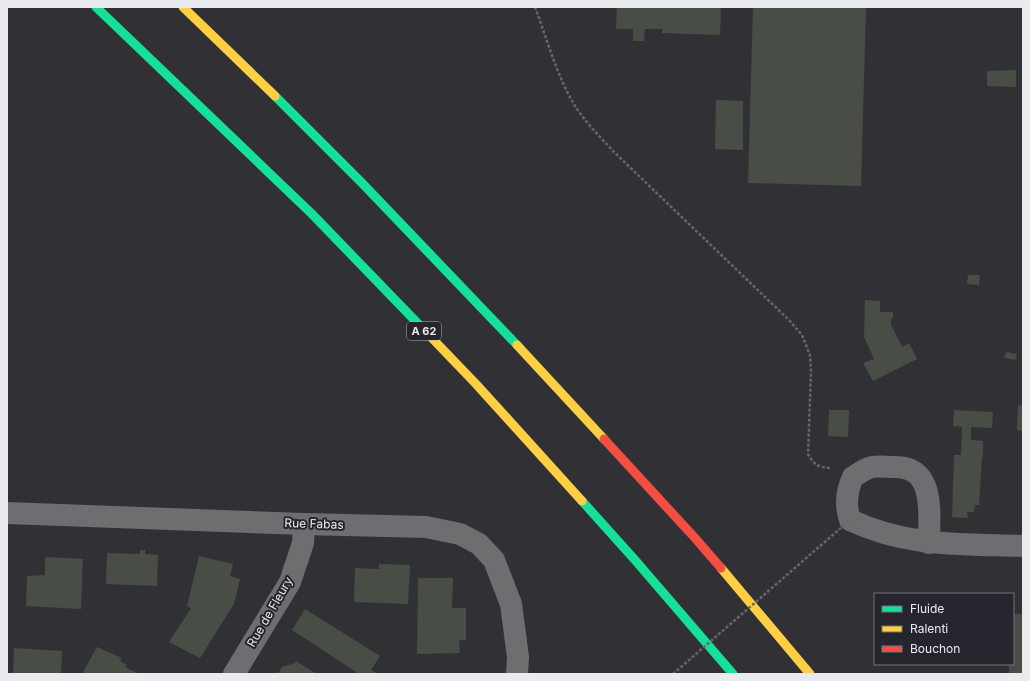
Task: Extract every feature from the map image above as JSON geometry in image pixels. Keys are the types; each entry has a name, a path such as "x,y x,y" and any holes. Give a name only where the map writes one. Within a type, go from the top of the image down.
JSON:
{"highway":[{"name":"A 62","path":"96,7 312,214 470,378 635,560 733,674"},
{"path":"183,7 362,183 554,384 694,538 810,674"}],"street":[{"path":"929,543 929,500 926,487 918,474 904,466 870,467 853,477 846,498 847,511 850,520 867,528 899,538 929,543 1023,546"},
{"name":"Rue Fabas","path":"7,513 426,527 460,534 479,544 494,560 511,604 518,657 517,674"},
{"name":"Rue de Fleury","path":"234,674 290,582 303,543 304,524"}],"path":[{"path":"535,7 564,85 577,109 614,153 789,320 802,335 810,355 811,371 808,454 813,463 821,467 840,469 853,477"},
{"path":"673,674 850,520"}],"building":[{"path":"617,7 721,7 720,35 662,33 662,29 645,29 644,41 633,41 633,29 616,29"},
{"path":"753,7 866,7 861,186 748,183"},
{"path":"1016,70 1016,87 987,86 987,71"},
{"path":"716,100 743,101 743,150 715,149"},
{"path":"968,275 980,275 979,285 967,284"},
{"path":"865,300 880,301 880,312 893,312 891,325 902,347 909,343 917,359 873,381 863,363 874,359 864,337"},
{"path":"1006,352 1017,354 1015,360 1004,358"},
{"path":"1018,405 1023,406 1023,431 1017,430"},
{"path":"829,410 849,410 848,437 828,436"},
{"path":"954,410 993,412 992,428 971,427 971,440 983,441 983,457 979,505 975,505 974,512 967,512 968,518 952,517 954,455 961,455 962,427 953,426"},
{"path":"140,550 145,550 145,554 158,555 157,586 106,584 107,553 140,554"},
{"path":"199,556 233,564 230,576 240,579 234,604 200,658 169,642 191,608 187,606"},
{"path":"45,557 83,559 81,609 26,606 27,576 45,575"},
{"path":"379,564 410,565 408,604 354,602 355,568 379,569"},
{"path":"418,578 453,578 452,608 466,608 466,640 459,640 460,653 417,654"},
{"path":"305,609 380,656 371,670 378,674 359,674 292,630"},
{"path":"1014,614 1023,614 1023,674 1009,674 1009,665 1014,665"},
{"path":"97,647 122,658 120,661 127,665 125,667 139,674 87,674 83,672"},
{"path":"14,648 62,651 61,674 13,674"},
{"path":"296,661 317,674 278,674 282,667 295,663"}],"traffic: fast":[{"path":"96,7 312,214 428,334"},
{"path":"275,96 362,183 517,345"},
{"path":"582,501 733,674"}],"traffic: slow":[{"path":"183,7 275,96"},
{"path":"428,334 476,384 582,501"},
{"path":"517,345 604,439"},
{"path":"721,568 810,674"}],"traffic: jam":[{"path":"604,439 721,568"}]}
